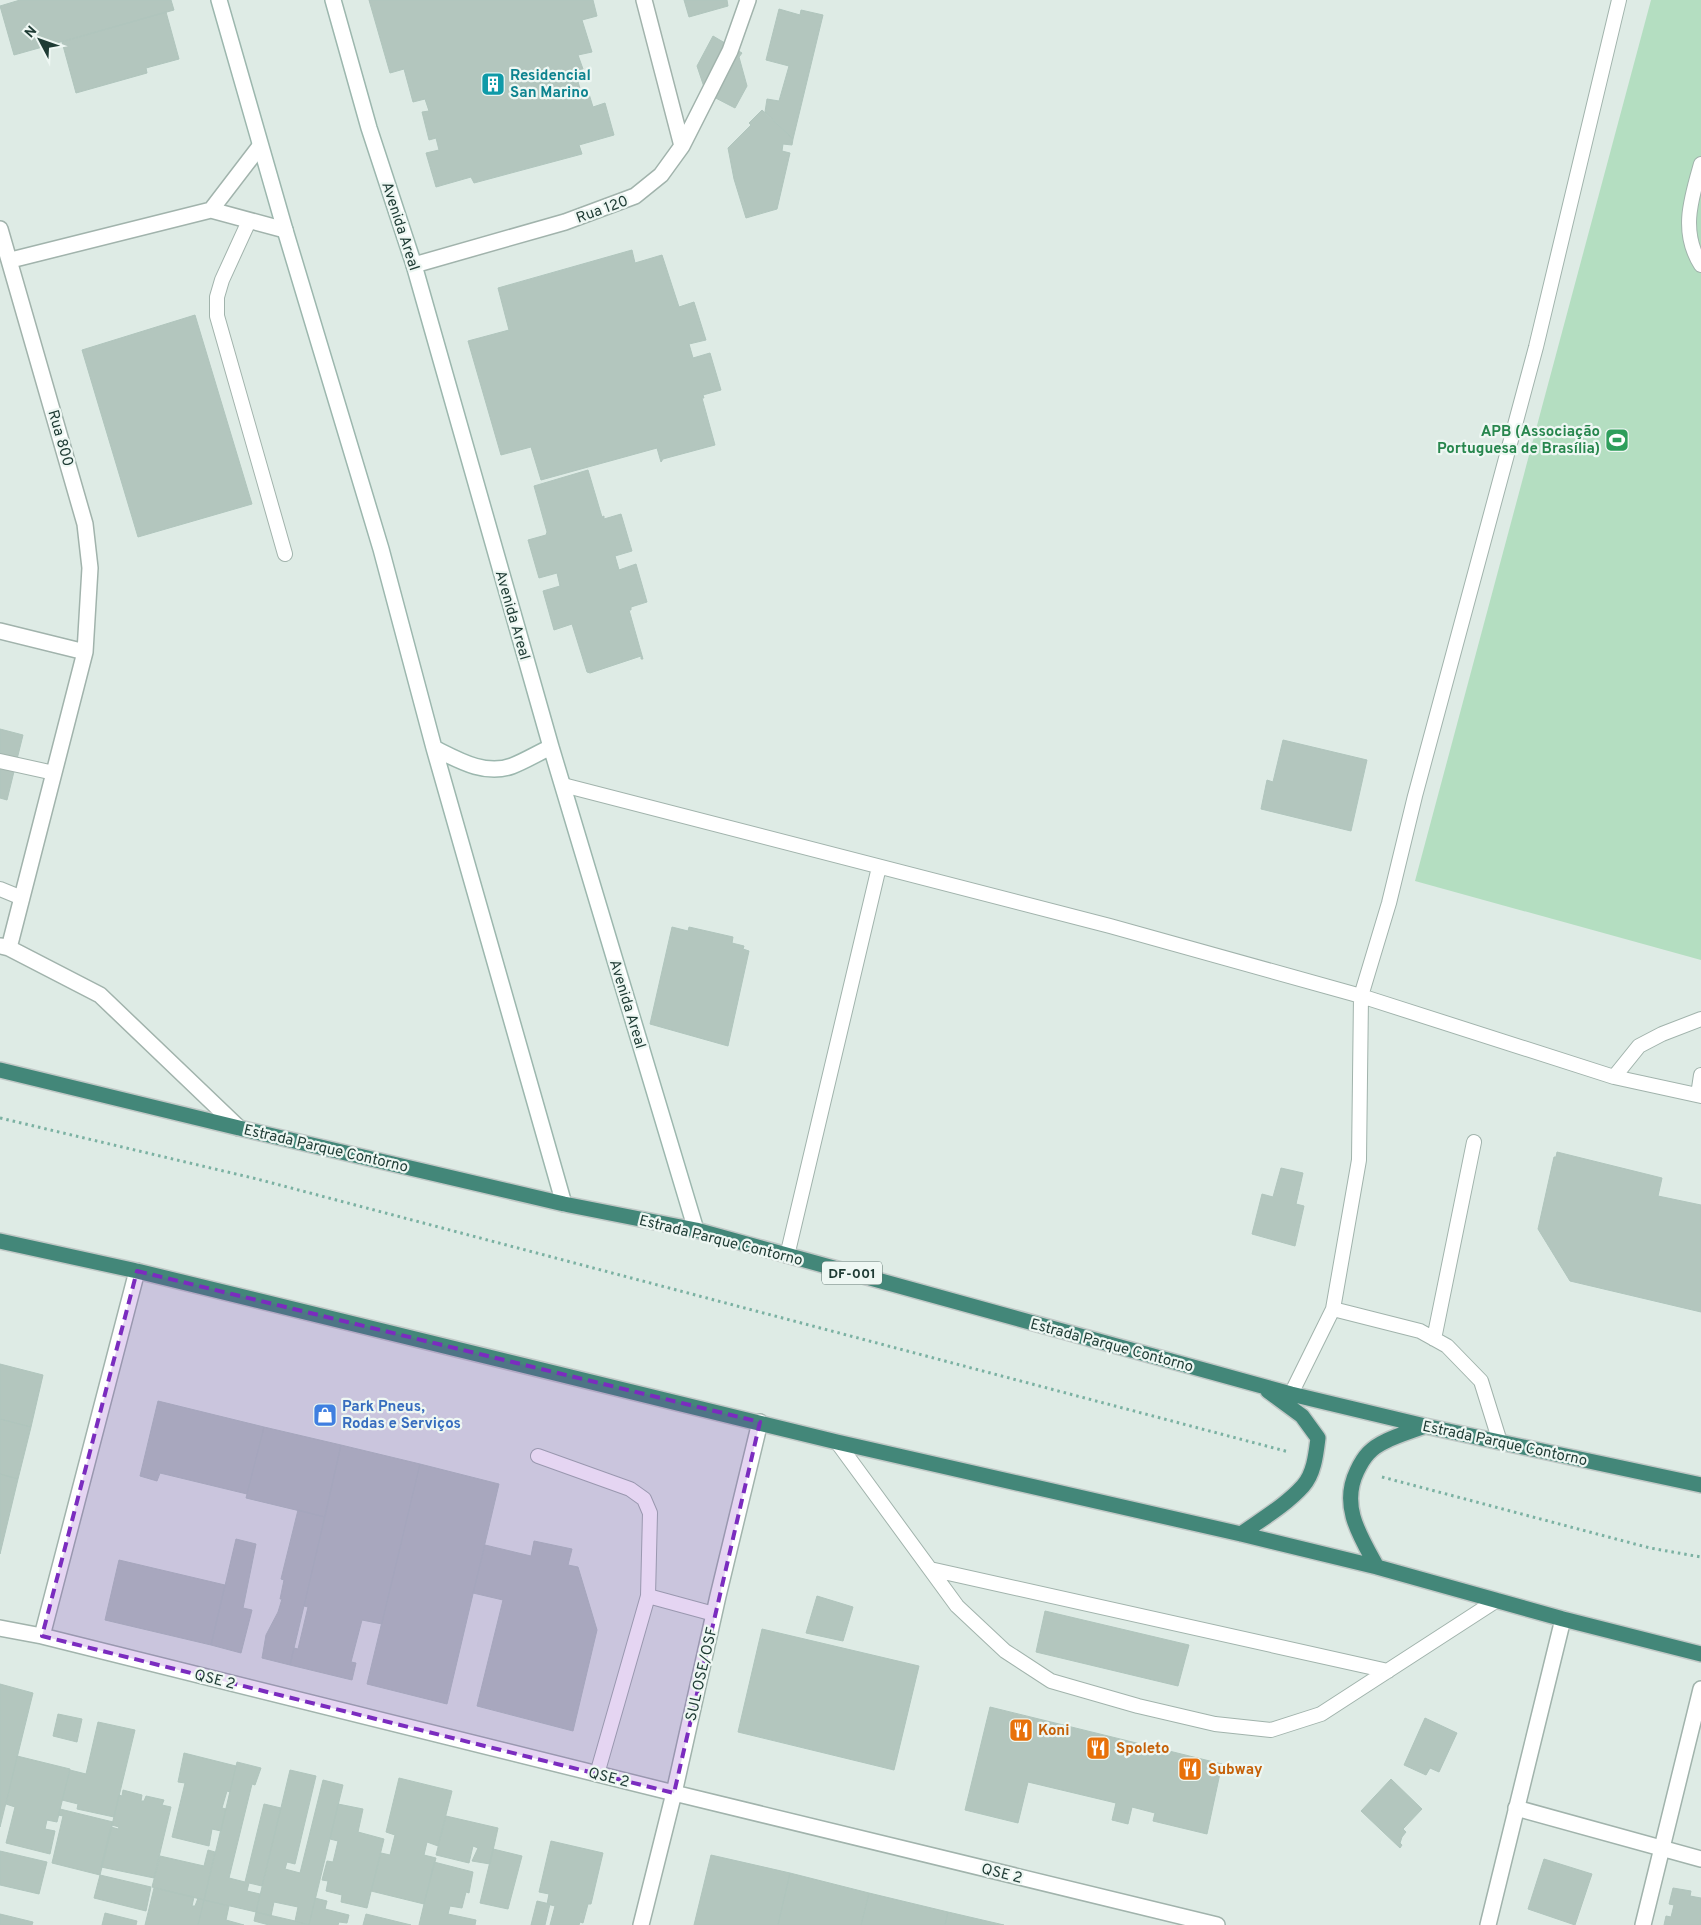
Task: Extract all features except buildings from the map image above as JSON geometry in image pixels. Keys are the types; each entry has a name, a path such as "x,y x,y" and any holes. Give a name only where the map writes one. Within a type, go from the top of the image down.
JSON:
{"highway":[{"name":"Estrada Parque Contorno","path":"0,1070 564,1204 696,1230 1291,1394 1425,1426 1701,1485"},
{"path":"0,1241 137,1271 837,1442 1377,1567 1563,1620 1701,1654"},
{"path":"1241,1534 1280,1506 1304,1485 1315,1459 1318,1438 1302,1416 1260,1386"},
{"path":"1377,1567 1357,1529 1350,1506 1352,1482 1365,1455 1385,1441 1425,1426"}],"street":[{"path":"219,0 260,146 381,549 434,748 564,1204"},
{"name":"Avenida Areal","path":"333,0 369,128 414,265 551,747 696,1230"},
{"path":"644,0 682,146"},
{"name":"Rua 120","path":"414,265 565,222 635,196 661,175 682,146 730,52 748,0"},
{"path":"211,210 260,146"},
{"path":"11,260 211,210 285,230"},
{"name":"Rua 800","path":"0,228 11,260 85,524 90,568 85,652 22,898 5,947"},
{"path":"0,631 85,652"},
{"path":"434,748 467,764 490,769 511,766 551,747"},
{"path":"5,947 100,996 239,1128"},
{"path":"42,1636 137,1271"},
{"name":"SUL OSE/OSF","path":"641,1925 674,1793 760,1422"},
{"path":"1488,1925 1563,1620"},
{"name":"QSE 2","path":"0,1628 42,1636 674,1793 1217,1925"},
{"path":"1643,1925 1701,1689"},
{"path":"1516,1808 1701,1859"}],"lane":[{"path":"1291,1394 1333,1309 1359,1160 1361,996 1396,877 1415,796 1536,347 1619,0"},
{"path":"1701,164 1692,198 1688,230 1696,257 1701,265"},
{"path":"249,221 222,280 217,297 217,316 285,554"},
{"path":"0,761 54,773"},
{"path":"563,785 1110,926 1361,996 1614,1077 1700,1096 1701,1075"},
{"path":"787,1256 879,867"},
{"path":"0,890 22,898"},
{"path":"1614,1077 1639,1046 1662,1034 1701,1019"},
{"path":"1434,1339 1474,1142"},
{"path":"1333,1309 1420,1331 1447,1346 1481,1381 1500,1442"},
{"path":"837,1442 957,1606 1005,1651 1051,1681 1138,1706 1215,1724 1271,1730 1321,1714 1497,1600"},
{"path":"538,1456 630,1489 644,1499 650,1513 648,1596 597,1774"},
{"path":"930,1569 1388,1671"},
{"path":"648,1596 714,1614"}],"path":[{"path":"0,1118 256,1179 1315,1459"},
{"path":"1357,1471 1650,1548 1701,1557"}],"highlighted area":[{"path":"137,1271 760,1422 674,1793 42,1636"}],"green space":[{"name":"APB (Associação Portuguesa de Brasília)","path":"1651,0 1701,0 1701,960 1415,881"}],"place":[{"name":"Residencial San Marino","path":"493,84"},
{"name":"APB (Associação Portuguesa de Brasília)","path":"1617,440"},
{"name":"Park Pneus, Rodas e Serviços","path":"325,1415"},
{"name":"Koni","path":"1021,1730"},
{"name":"Spoleto","path":"1098,1748"},
{"name":"Subway","path":"1190,1769"}]}
